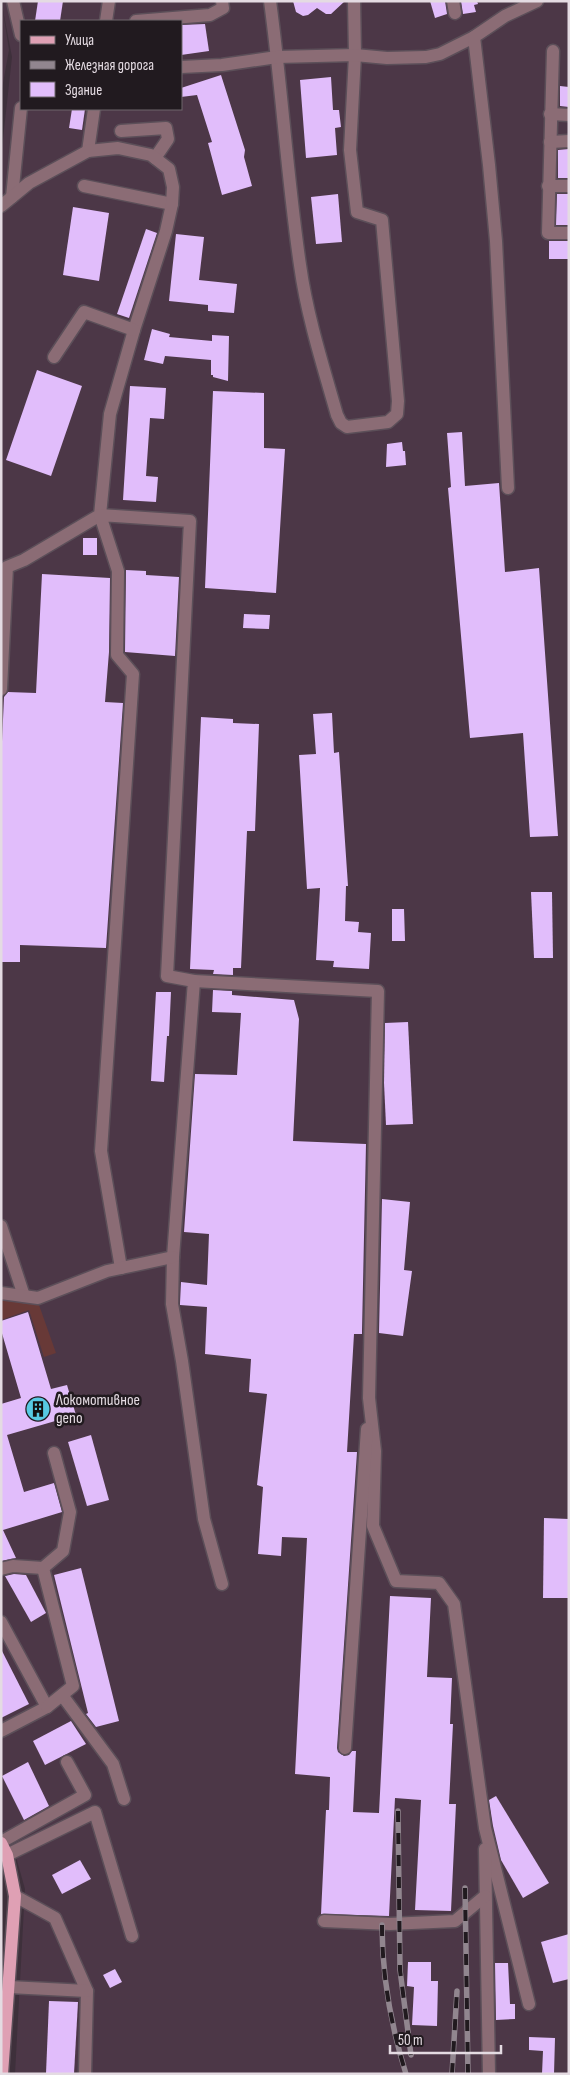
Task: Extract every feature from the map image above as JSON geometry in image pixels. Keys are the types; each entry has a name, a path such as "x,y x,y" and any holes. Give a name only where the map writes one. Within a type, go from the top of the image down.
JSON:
{"main road":[{"path":"2,2074 9,1987 6,1968 15,1896 3,1847"}],"lane":[{"path":"13,1 20,31"},
{"path":"106,20 109,1"},
{"path":"148,20 210,15 223,8 222,1"},
{"path":"270,1 300,265 311,325 337,416 341,423 347,427 360,427 388,422 397,414 398,401 382,220 357,212 350,150 355,55 354,1"},
{"path":"182,67 222,65 277,57 355,55 379,58 440,54 474,37 505,16 537,1"},
{"path":"474,37 496,241 508,488"},
{"path":"553,51 548,233 569,233"},
{"path":"12,197 21,110"},
{"path":"88,151 94,110"},
{"path":"550,114 569,115"},
{"path":"121,132 166,128 168,139 155,158"},
{"path":"550,142 569,142"},
{"path":"1,206 29,183 88,151 118,148 151,155 169,169 173,187 172,204 166,231 134,330 110,414 100,515 118,571 117,655 133,674 101,1151 121,1268"},
{"path":"84,186 172,204"},
{"path":"548,186 569,186"},
{"path":"54,357 84,312 134,330"},
{"path":"1,689 7,567 24,560 100,515 190,522 167,976 194,981 378,991 369,1398 345,1748"},
{"path":"194,981 173,1257 172,1304 204,1519 222,1584"},
{"path":"1,1226 24,1296"},
{"path":"1,1293 38,1298 107,1271 173,1257"},
{"path":"369,1398 375,1451 373,1526 396,1581 439,1583 454,1604 485,1828 529,2004"},
{"path":"1,1569 13,1566 43,1568 63,1551 70,1512 54,1453"},
{"path":"1,1731 47,1707 73,1686 43,1568"},
{"path":"1,1622 47,1707"},
{"path":"62,1695 113,1764 124,1799"},
{"path":"3,1847 85,1795 67,1762"},
{"path":"3,1847 95,1812 132,1936"},
{"path":"485,1828 489,2074"},
{"path":"15,1896 55,1918 87,1991 85,2074"},
{"path":"324,1921 390,1924 455,1921 485,1896"},
{"path":"9,1987 87,1991"}],"shaded area":[{"path":"2,1 569,1 569,2074 15,2074 25,1889 16,1857 1,1827 1,157 12,57 2,5 9,50 1,94"},
{"path":"1,1297 39,1305 56,1353 44,1357 29,1310 1,1320"}],"building":[{"path":"38,1 63,1 60,20 35,20"},
{"path":"293,1 345,1 331,14 326,14 317,8 308,15 303,16 296,12"},
{"path":"430,1 445,1 447,14 435,18"},
{"path":"461,1 477,1 478,4 474,5 476,12 463,14"},
{"path":"205,24 209,51 182,55 182,25"},
{"path":"221,75 245,150 244,157 252,186 222,195 208,143 212,142 197,95 182,97 182,88"},
{"path":"331,77 333,110 339,110 341,127 335,128 337,155 306,158 300,80"},
{"path":"560,86 569,87 569,107 560,106"},
{"path":"72,110 85,110 82,130 69,128"},
{"path":"569,149 569,178 558,178 558,150"},
{"path":"338,194 342,242 316,244 311,197"},
{"path":"557,194 569,194 569,225 556,225"},
{"path":"73,207 109,213 99,281 63,275"},
{"path":"146,229 157,233 129,318 117,314"},
{"path":"176,234 204,237 199,280 237,284 234,313 208,311 208,305 169,301"},
{"path":"549,241 569,241 569,259 549,259"},
{"path":"152,329 170,334 169,337 212,341 212,335 229,336 228,381 211,375 211,360 165,356 163,364 144,360"},
{"path":"37,370 82,386 51,476 6,460"},
{"path":"130,386 166,388 164,419 150,418 146,476 158,477 156,502 123,500"},
{"path":"213,391 264,393 264,448 285,449 276,593 205,588"},
{"path":"462,432 465,486 499,483 505,572 539,568 558,836 530,837 523,733 470,738 448,488 451,487 447,433"},
{"path":"402,442 406,465 386,467 387,444"},
{"path":"83,538 97,538 97,555 83,555"},
{"path":"126,570 146,571 146,575 179,577 175,656 125,652"},
{"path":"42,574 110,578 109,652 105,702 123,703 106,948 20,945 20,962 1,962 1,764 4,697 8,692 36,693"},
{"path":"244,614 270,615 269,629 243,628"},
{"path":"332,713 334,753 339,752 348,886 346,886 345,921 359,922 358,932 371,933 369,969 333,967 334,961 316,960 320,888 307,889 299,755 316,754 313,714"},
{"path":"201,717 233,719 233,723 259,724 255,831 247,831 241,968 233,968 233,975 213,974 214,970 190,969"},
{"path":"531,892 552,892 553,958 534,958"},
{"path":"392,909 404,909 405,941 392,941"},
{"path":"213,990 232,991 232,995 294,1000 299,1019 293,1141 366,1144 362,1334 354,1334 347,1452 357,1452 337,1748 338,1752 344,1756 349,1755 352,1751 356,1751 353,1812 379,1813 390,1596 431,1598 427,1677 452,1678 450,1724 453,1724 449,1804 456,1804 451,1911 415,1910 421,1800 395,1798 389,1916 321,1914 326,1810 329,1810 330,1777 295,1774 307,1538 282,1537 281,1556 258,1554 263,1487 257,1485 267,1394 249,1392 251,1359 205,1354 207,1307 180,1305 181,1282 207,1285 209,1234 184,1232 195,1074 237,1075 241,1013 212,1012"},
{"path":"156,992 171,992 164,1082 151,1081"},
{"path":"408,1022 413,1124 386,1125 384,1083 385,1023"},
{"path":"382,1199 410,1202 404,1270 412,1271 403,1336 379,1333"},
{"name":"Локомотивное депо","path":"28,1312 51,1389 67,1385 76,1415 7,1435 24,1492 54,1483 62,1512 3,1530 16,1558 1,1561 1,1404 21,1398 1,1330 1,1321"},
{"path":"91,1435 109,1500 87,1506 68,1442"},
{"path":"544,1518 569,1519 569,1598 543,1598"},
{"path":"81,1568 119,1721 96,1727 86,1714 88,1713 54,1575"},
{"path":"14,1574 26,1575 46,1613 31,1622 5,1576"},
{"path":"1,1649 29,1704 1,1718"},
{"path":"71,1721 86,1744 45,1765 33,1741"},
{"path":"28,1762 49,1806 24,1820 2,1776"},
{"path":"496,1796 549,1883 523,1898 501,1860 489,1800"},
{"path":"80,1860 91,1879 62,1894 52,1875"},
{"path":"569,1934 569,1979 553,1983 541,1942"},
{"path":"408,1962 431,1962 431,1981 438,1981 437,2026 412,2025 414,1987 407,1986"},
{"path":"495,1963 508,1963 510,2004 515,2004 515,2019 496,2020"},
{"path":"115,1969 122,1982 110,1988 103,1975"},
{"path":"49,2001 78,2002 74,2074 46,2074"},
{"path":"529,2037 555,2038 554,2074 542,2074 543,2051 529,2050"}],"railway":[{"path":"398,1811 400,1970 411,2055"},
{"path":"465,1888 468,2074"},
{"path":"382,1925 388,2001 406,2074"},
{"path":"452,2074 457,1991"}],"place":[{"name":"Локомотивное депо","path":"38,1409"}]}
